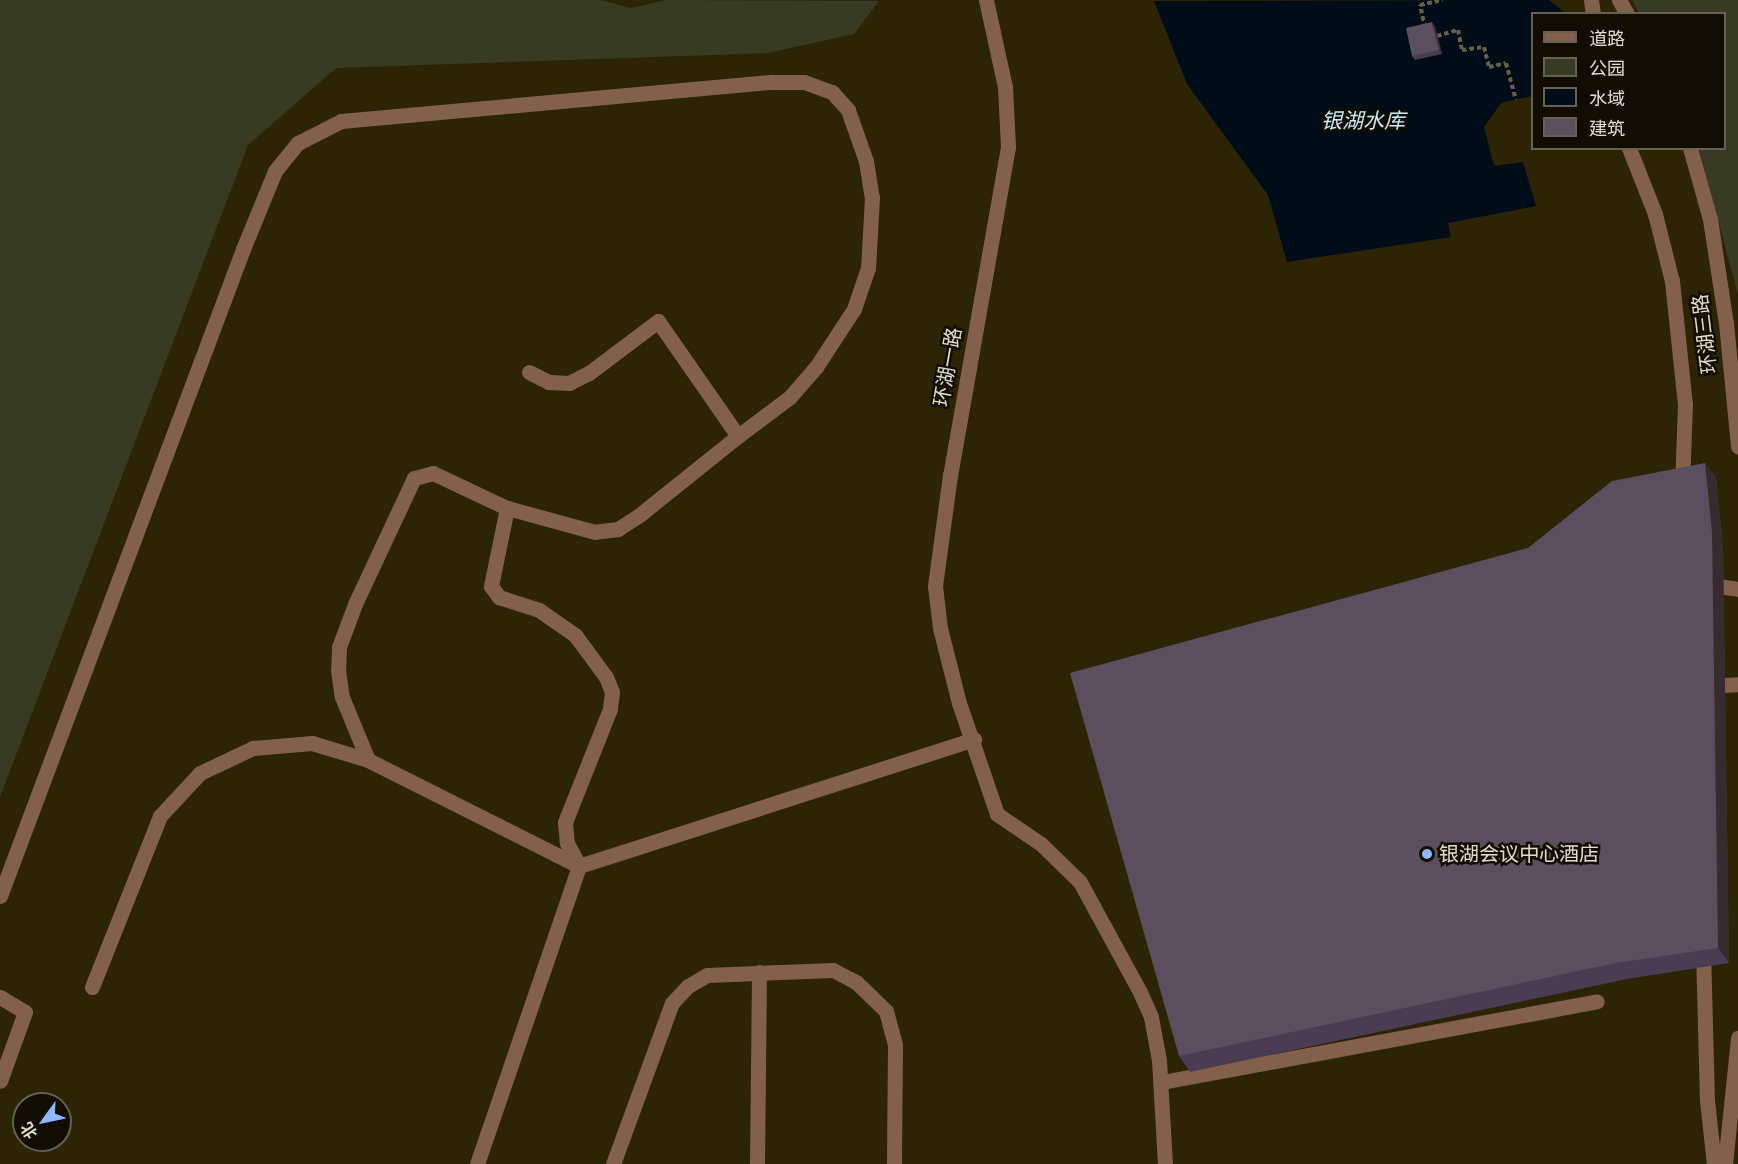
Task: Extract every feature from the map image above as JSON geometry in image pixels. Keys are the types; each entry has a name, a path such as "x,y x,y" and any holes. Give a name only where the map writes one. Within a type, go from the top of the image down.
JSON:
{"street":[{"name":"环湖一路","path":"986,0 1005,87 1008,147 950,475 935,586 948,660 965,723 974,739 997,814 1041,844 1080,882 1106,923 1150,1017 1162,1082 1165,1164"},
{"path":"0,896 243,249 275,171 298,143 341,121 772,82 804,82 832,92 848,110 866,161 872,197 868,268 854,309 816,367 790,397 618,529 595,532 573,529 507,508 433,473 420,475 408,484 339,647 342,698 368,760"},
{"path":"1630,150 1655,214 1672,280 1685,404 1681,500"},
{"name":"环湖三路","path":"1691,150 1710,219 1726,323 1738,446"},
{"path":"529,372 549,381 569,383 589,374 658,321 738,436"},
{"path":"477,1164 579,866 567,843 565,822 610,709 612,692 606,677 575,635 539,610 500,597 491,586 507,508"},
{"path":"1686,582 1738,589"},
{"path":"1689,688 1738,684"},
{"path":"92,987 160,816 200,773 253,748 312,743 368,760 579,866 974,739"},
{"path":"1702,936 1707,1100 1714,1164"},
{"path":"613,1164 672,1003 688,986 707,975 833,970 856,982 886,1011 895,1045 894,1164"},
{"path":"757,1164 759,972"},
{"path":"0,997 25,1012 0,1081"},
{"path":"1162,1082 1597,1001"},
{"path":"1725,1164 1738,1038"}],"path":[{"path":"1425,28 1420,5 1442,0"},
{"path":"1437,36 1458,30 1462,50 1484,47 1489,67 1506,63 1516,100"}],"green space":[{"path":"0,0 600,0 631,8 666,0 879,1 854,34 768,53 336,68 248,145 0,797"},
{"path":"1632,0 1738,0 1738,295 1699,150 1726,150 1726,12 1638,12"}],"water":[{"name":"银湖水库","path":"1549,0 1564,12 1531,12 1531,96 1501,103 1484,127 1494,166 1523,162 1536,206 1448,223 1451,237 1287,262 1268,195 1187,84 1154,1"}],"building":[{"path":"1432,22 1439,50 1412,56 1406,28"},
{"name":"银湖会议中心酒店","path":"1705,463 1712,532 1718,948 1616,963 1179,1056 1070,673 1528,548 1612,481"}],"place":[{"name":"银湖会议中心酒店","path":"1427,854"}]}
